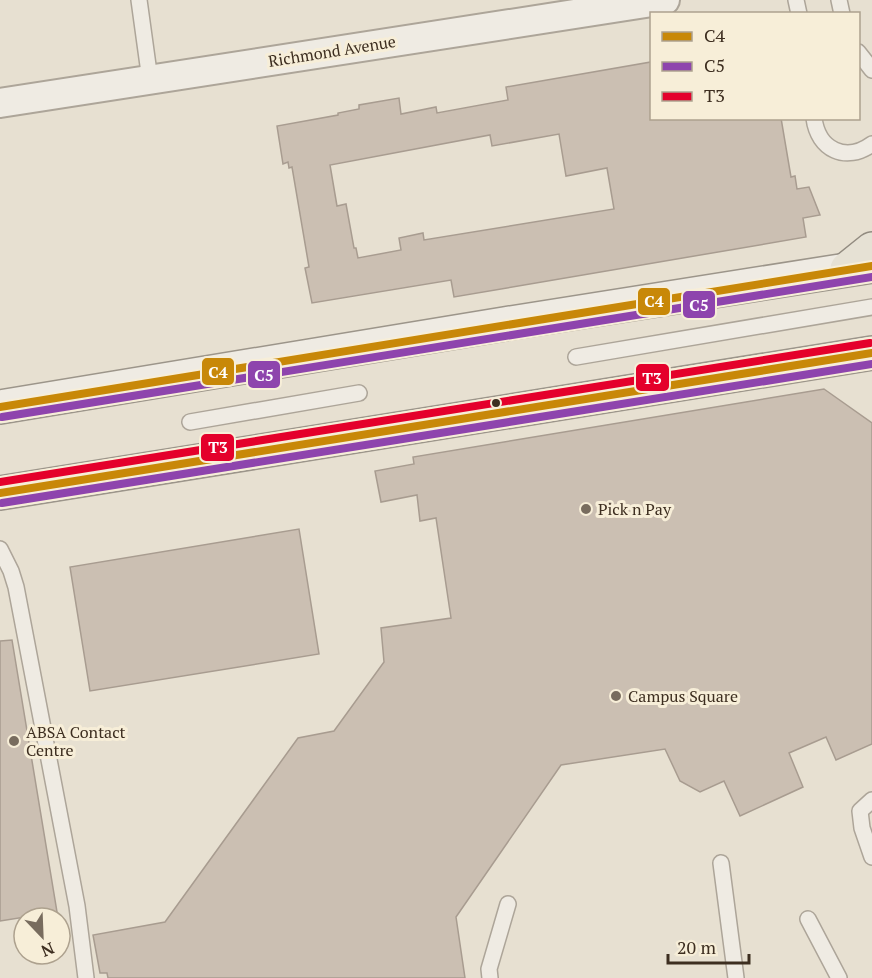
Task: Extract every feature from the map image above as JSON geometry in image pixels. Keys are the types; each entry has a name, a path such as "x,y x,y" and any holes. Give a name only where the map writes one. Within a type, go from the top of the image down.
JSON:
{"main road":[{"path":"0,407 272,361 859,268 872,249"},
{"path":"0,493 872,353"}],"street":[{"name":"Richmond Avenue","path":"0,103 665,0"}],"lane":[{"path":"140,0 150,80"},
{"path":"860,54 872,69"},
{"path":"815,120 819,135 832,149 845,153 856,153 872,144"},
{"path":"576,357 872,308"},
{"path":"190,422 359,393"},
{"path":"0,549 16,587 77,906 86,978"},
{"path":"872,800 860,811 862,828 872,857"},
{"path":"722,863 736,978"},
{"path":"490,978 489,969 508,904"},
{"path":"808,919 839,978"}],"building":[{"path":"650,62 650,120 781,120 791,177 795,176 797,189 809,187 820,215 803,218 806,237 454,297 451,280 312,303 305,268 309,267 292,167 289,168 288,162 283,164 277,126 338,115 338,113 359,109 359,105 399,98 401,114 436,107 437,113 508,100 506,87","holes":["559,134 566,176 607,168 614,209 424,240 423,233 399,238 401,250 358,258 346,204 337,206 330,165 490,135 492,146"]},
{"name":"Campus Square","path":"824,389 872,423 872,744 836,760 826,737 789,753 803,787 740,816 724,781 700,792 680,781 665,749 561,765 456,917 465,978 108,978 107,973 100,973 93,935 165,922 298,738 334,731 384,662 381,628 451,618 436,518 420,521 417,495 381,502 375,471 414,464 413,457"},
{"path":"299,529 319,654 90,691 70,567"},
{"name":"ABSA Contact Centre","path":"12,640 56,906 12,906 12,919 0,921 0,641"}],"transit line":[{"name":"C4","path":"0,407 872,266"},
{"name":"C5","path":"2,417 872,277"},
{"name":"T3","path":"0,482 870,343"},
{"name":"C4","path":"0,493 872,353"},
{"name":"C5","path":"2,503 872,364"}],"place":[{"name":"Pick n Pay","path":"586,509"},
{"name":"Campus Square","path":"616,696"},
{"name":"ABSA Contact Centre","path":"14,741"}]}
